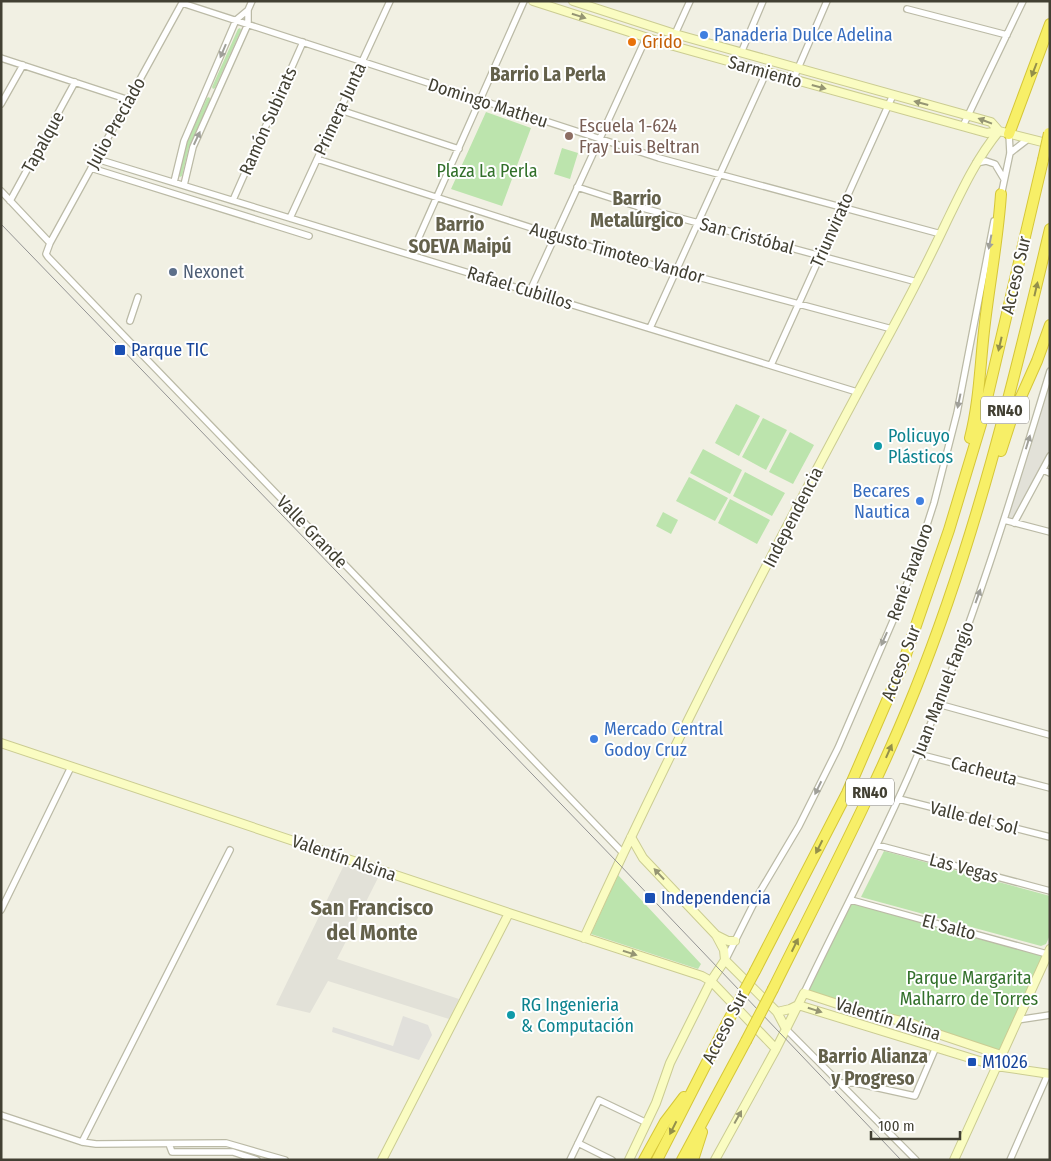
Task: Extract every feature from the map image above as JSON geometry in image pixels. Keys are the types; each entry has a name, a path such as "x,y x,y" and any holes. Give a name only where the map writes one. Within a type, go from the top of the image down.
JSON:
{"highway":[{"path":"1004,132 1050,24"},
{"name":"Acceso Sur","path":"657,1160 847,793 902,666 965,481 996,366 1049,132"},
{"path":"884,708 901,651 960,479 978,403 984,331 997,245 1001,194"},
{"name":"Acceso Sur","path":"682,1160 774,989 873,787 915,690 953,589 985,484 1016,370 1050,229"},
{"path":"953,589 969,556 1010,423 1037,361 1050,325"},
{"path":"644,1160 665,1122 700,1076"},
{"path":"693,1160 709,1108"}],"street":[{"path":"184,185 193,146 248,24 248,10 252,1"},
{"name":"Primera Junta","path":"290,218 390,1"},
{"path":"411,255 524,1"},
{"name":"Sarmiento","path":"533,1 646,38 766,73 987,133 1004,132 1050,144"},
{"name":"Sarmiento","path":"573,1 675,34 991,122 1004,132"},
{"path":"670,45 690,1"},
{"path":"742,53 763,1"},
{"path":"793,80 827,1"},
{"path":"963,126 1023,1"},
{"name":"Domingo Matheu","path":"182,3 659,158 941,234"},
{"name":"Julio Preciado","path":"50,243 182,3"},
{"path":"907,9 1007,35"},
{"path":"174,182 184,141 236,20 248,10"},
{"path":"530,291 646,38"},
{"name":"Ramón Subirats","path":"233,200 303,42"},
{"path":"1,58 128,100"},
{"path":"1,104 22,65"},
{"path":"650,328 766,73"},
{"name":"Tapalque","path":"10,201 75,82"},
{"path":"206,91 217,95"},
{"name":"Triunvirato","path":"770,365 893,95"},
{"path":"340,110 459,149"},
{"name":"René Favaloro","path":"725,960 758,895 799,826 838,748 895,616 915,562 934,503 957,413 990,238 1010,153 1004,132"},
{"name":"Independencia","path":"584,938 666,763 917,282 976,163 1004,132"},
{"path":"1010,153 1028,139"},
{"name":"Rafael Cubillos","path":"97,158 858,392"},
{"name":"Augusto Timoteo Vandor","path":"317,159 556,236 676,272 892,329"},
{"path":"976,163 986,161 995,164 1001,171 1004,179"},
{"path":"91,168 309,236"},
{"name":"San Cristóbal","path":"578,188 639,207 917,282"},
{"path":"1,191 50,243"},
{"name":"Valle Grande","path":"50,243 46,254 48,257 623,853"},
{"path":"130,321 138,297"},
{"name":"Juan Manuel Fangio","path":"804,993 851,900 899,798 938,704 1004,520 1050,372"},
{"path":"1014,522 1050,456"},
{"path":"1043,470 1050,474"},
{"path":"1004,520 1050,532"},
{"path":"938,704 1050,734"},
{"name":"Valentín Alsina","path":"1,743 509,914 702,976 710,980 776,1049"},
{"name":"Cacheuta","path":"918,754 1050,788"},
{"path":"1,910 71,767"},
{"name":"Valle del Sol","path":"899,798 1050,838"},
{"path":"630,837 643,858 716,935 724,950 725,960 777,1012 786,1029 916,1160"},
{"name":"Las Vegas","path":"877,845 1050,890"},
{"path":"82,1142 230,850"},
{"path":"623,853 629,852 643,858"},
{"name":"El Salto","path":"851,900 1049,952"},
{"path":"382,1160 509,914"},
{"path":"716,935 728,941 735,941"},
{"path":"954,1160 1049,952"},
{"path":"629,1160 647,1123 670,1063 710,980 725,960"},
{"path":"715,1160 776,1049 804,993"},
{"name":"Valentín Alsina","path":"804,993 865,1012 911,1023 1001,1055"},
{"path":"777,1012 790,1009 798,1004"},
{"name":"Valentín Alsina","path":"798,1004 996,1066 1049,1074"},
{"path":"1017,1020 1050,1015"},
{"path":"840,1084 856,1083 915,1096 936,1047"},
{"path":"1010,1160 1049,1074"},
{"path":"570,1160 599,1100 647,1123"},
{"path":"1,1115 82,1142 96,1144 226,1144 285,1160"},
{"path":"169,1144 172,1152 233,1152 257,1160"},
{"path":"578,1144 612,1160"}],"shaded area":[{"path":"1050,371 1050,456 1014,523 1004,520"},
{"path":"344,865 378,878 337,959 459,999 449,1019 328,981 310,1013 276,1005"},
{"path":"403,1016 428,1025 432,1035 419,1060 332,1032 333,1027 393,1046"}],"green space":[{"path":"240,28 241,30 213,89 212,87"},
{"path":"209,97 211,100 189,147 182,176 180,177 185,146"},
{"name":"Plaza La Perla","path":"486,112 531,128 502,206 451,189"},
{"path":"562,148 578,153 570,179 554,174"},
{"path":"736,404 760,416 739,456 715,443"},
{"path":"763,418 787,430 766,470 742,457"},
{"path":"790,432 814,445 793,484 769,472"},
{"path":"703,449 742,470 730,494 690,473"},
{"path":"745,472 785,493 772,516 733,496"},
{"path":"689,477 728,498 715,521 676,501"},
{"path":"730,499 770,520 757,544 718,523"},
{"path":"663,512 678,520 671,534 656,526"},
{"path":"884,851 1050,896 1050,935 1046,944 1041,946 861,897"},
{"path":"618,875 701,964 698,969 591,934"},
{"name":"Parque Margarita Malharro de Torres","path":"851,900 1047,954 1001,1055 804,993"}],"tram line":[{"path":"1,224 618,863 901,1160"}],"place":[{"name":"Panaderia Dulce Adelina","path":"704,35"},
{"name":"Grido","path":"632,42"},
{"name":"Escuela 1-624 Fray Luis Beltran","path":"569,136"},
{"name":"Nexonet","path":"173,272"},
{"name":"Parque TIC","path":"120,350"},
{"name":"Policuyo Plásticos","path":"878,446"},
{"name":"Becares Nautica","path":"920,501"},
{"name":"Mercado Central Godoy Cruz","path":"594,739"},
{"name":"Independencia","path":"650,898"},
{"name":"RG Ingenieria & Computación","path":"511,1015"},
{"name":"M1026","path":"972,1062"}],"district":[{"name":"Barrio La Perla","path":"548,74"},
{"name":"Barrio Metalúrgico","path":"637,209"},
{"name":"Barrio SOEVA Maipú","path":"460,235"},
{"name":"San Francisco del Monte","path":"372,920"},
{"name":"Barrio Alianza y Progreso","path":"873,1067"}]}
